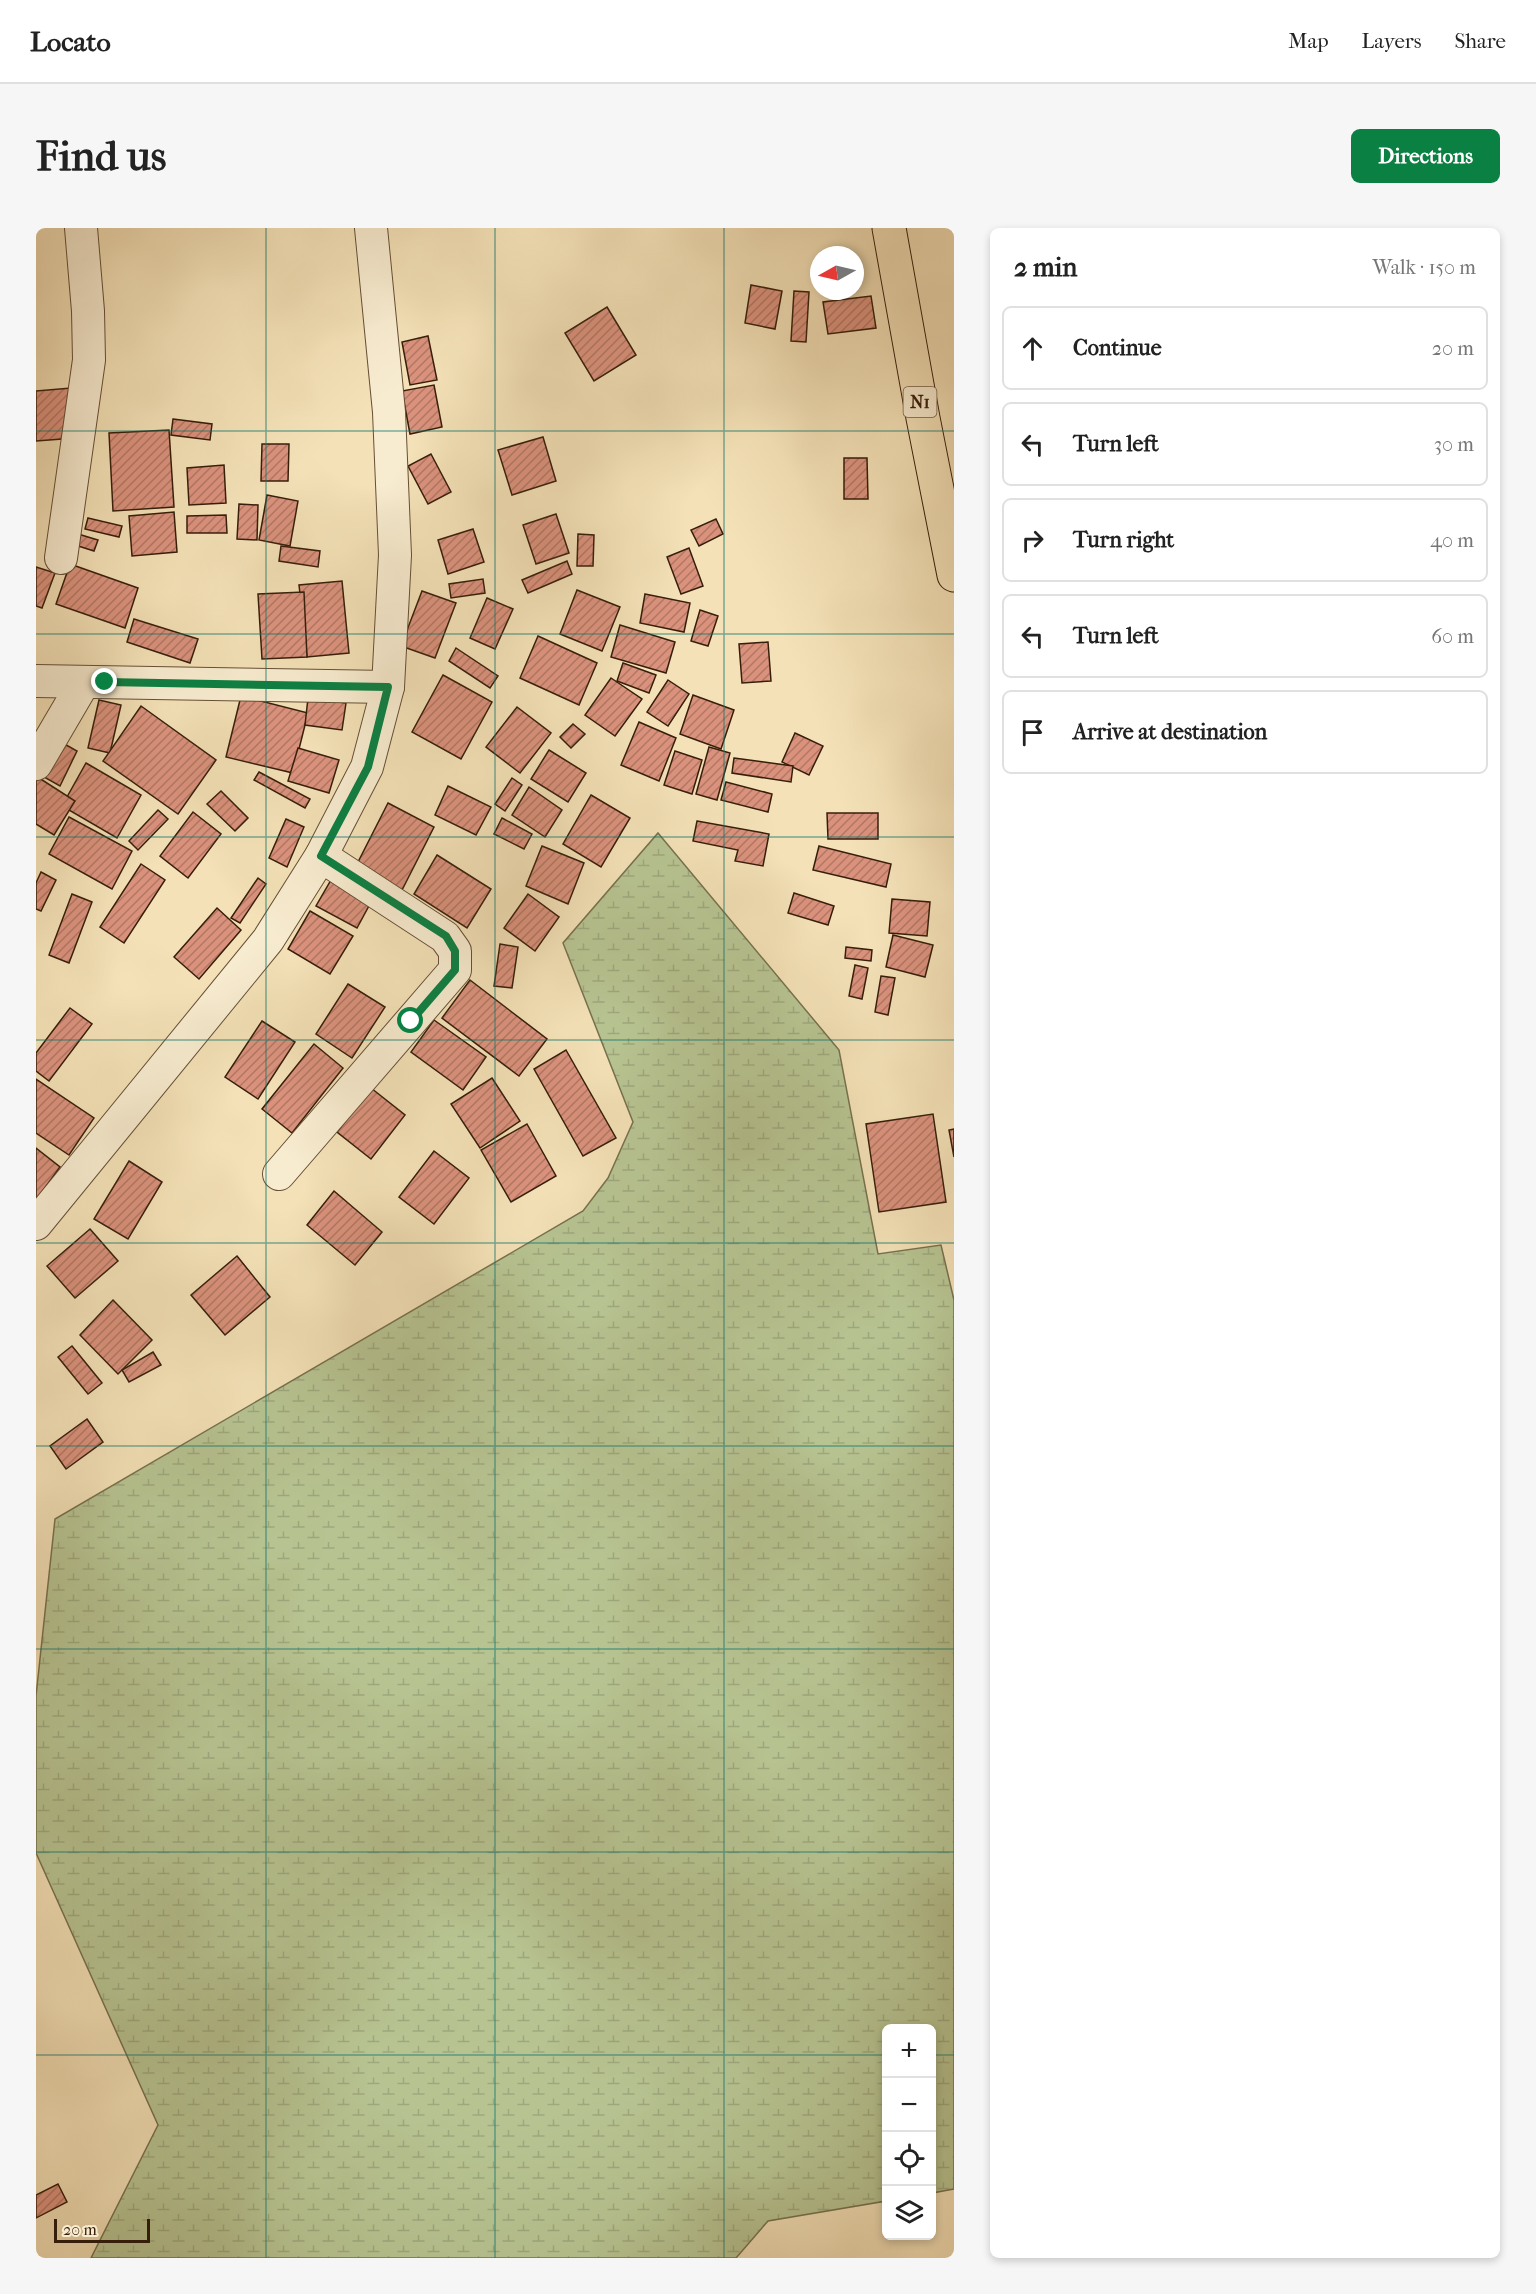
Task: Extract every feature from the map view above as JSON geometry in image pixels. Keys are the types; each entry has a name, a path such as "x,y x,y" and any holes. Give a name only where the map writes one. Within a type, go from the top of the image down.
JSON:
{"highway":[{"name":"N1","path":"889,228 954,575"}],"street":[{"path":"60,558 88,360 88,311 81,228"},
{"path":"36,1224 268,940 321,856 368,767 388,687 395,555 389,412 371,228"},
{"path":"36,681 388,687"},
{"path":"36,764 84,682"},
{"path":"279,1174 455,970 455,951 446,936 321,856"}],"green space":[{"path":"658,833 839,1050 878,1254 941,1245 954,1300 954,2189 936,2192 936,2024 882,2024 882,2202 768,2221 736,2258 91,2258 158,2125 36,1853 36,1696 55,1519 583,1211 608,1178 633,1122 563,943"}],"building":[{"path":"751,285 782,291 775,329 745,323"},
{"path":"794,291 809,292 806,342 791,341"},
{"path":"871,296 876,328 828,334 823,302 864,300 864,297"},
{"path":"607,307 636,355 594,381 565,333"},
{"path":"428,336 437,380 410,385 402,342"},
{"path":"434,385 442,427 410,434 402,391"},
{"path":"71,388 75,438 36,441 36,391"},
{"path":"173,419 212,424 210,440 171,435"},
{"path":"169,430 174,507 113,511 109,433"},
{"path":"543,437 556,481 512,495 498,450"},
{"path":"262,444 289,444 288,481 261,481"},
{"path":"431,454 451,492 428,504 408,466"},
{"path":"844,458 867,458 868,499 844,499"},
{"path":"224,465 226,503 189,505 187,468"},
{"path":"267,495 298,501 290,546 259,540"},
{"path":"239,504 258,505 257,540 237,539"},
{"path":"174,512 177,552 132,556 129,516"},
{"path":"556,514 569,553 536,564 523,525"},
{"path":"226,515 227,533 187,533 187,516"},
{"path":"88,518 122,526 119,537 85,529"},
{"path":"716,519 723,534 699,546 691,530"},
{"path":"473,529 484,562 448,574 438,540"},
{"path":"78,534 98,540 94,551 75,545"},
{"path":"578,534 594,535 593,566 577,566"},
{"path":"281,546 320,551 318,567 279,561"},
{"path":"689,548 703,586 681,594 667,557"},
{"path":"567,561 572,574 528,593 522,580"},
{"path":"70,564 138,588 125,628 56,604"},
{"path":"36,567 55,573 42,608 36,606"},
{"path":"483,579 485,593 451,598 449,584"},
{"path":"342,581 349,653 307,657 299,585"},
{"path":"577,590 620,607 602,651 560,634"},
{"path":"422,591 456,603 435,658 401,646"},
{"path":"304,592 307,657 262,659 258,594"},
{"path":"645,594 690,603 684,632 640,623"},
{"path":"487,598 513,609 495,649 470,638"},
{"path":"700,610 718,616 708,646 691,641"},
{"path":"134,619 198,639 190,663 127,642"},
{"path":"620,625 675,642 666,673 611,657"},
{"path":"538,636 597,663 579,705 520,678"},
{"path":"768,642 771,681 742,683 739,644"},
{"path":"456,648 498,676 490,688 449,661"},
{"path":"623,663 656,675 649,693 617,681"},
{"path":"443,675 492,702 461,759 412,732"},
{"path":"611,678 642,699 615,736 585,715"},
{"path":"668,680 689,694 668,726 647,712"},
{"path":"693,695 734,710 721,749 680,734"},
{"path":"241,696 308,713 293,773 226,757"},
{"path":"308,698 346,703 342,730 305,725"},
{"path":"99,700 121,705 110,753 88,748"},
{"path":"141,706 216,760 178,814 103,761"},
{"path":"517,707 551,733 520,773 486,747"},
{"path":"639,722 676,738 659,781 621,765"},
{"path":"573,724 585,734 571,748 560,737"},
{"path":"795,733 823,746 809,775 782,762"},
{"path":"61,742 77,751 60,786 44,777"},
{"path":"709,747 730,753 717,800 696,794"},
{"path":"298,748 339,760 329,793 288,781"},
{"path":"549,750 586,773 568,802 531,779"},
{"path":"675,751 702,760 692,794 664,785"},
{"path":"734,758 793,766 791,782 732,773"},
{"path":"86,763 141,795 117,838 62,806"},
{"path":"259,772 310,799 305,808 254,780"},
{"path":"36,776 75,801 54,835 36,824"},
{"path":"512,778 522,785 505,811 495,804"},
{"path":"726,782 772,794 768,812 721,800"},
{"path":"448,786 491,807 476,835 435,815"},
{"path":"529,787 562,810 545,837 512,815"},
{"path":"221,791 248,818 235,831 207,804"},
{"path":"591,795 630,818 601,867 563,844"},
{"path":"388,803 434,827 400,894 354,870"},
{"path":"158,810 168,819 138,850 129,841"},
{"path":"193,812 221,834 188,878 160,856"},
{"path":"827,813 878,813 878,839 828,839"},
{"path":"69,817 132,851 112,889 49,854"},
{"path":"502,818 532,834 524,849 494,834"},
{"path":"286,819 304,827 287,867 269,858"},
{"path":"697,821 769,834 763,866 735,861 738,850 693,841"},
{"path":"542,846 584,863 568,904 526,886"},
{"path":"819,846 891,864 886,887 813,870"},
{"path":"437,855 491,889 467,928 414,894"},
{"path":"141,864 165,880 124,943 100,927"},
{"path":"41,872 56,880 41,911 36,909 36,883"},
{"path":"258,878 266,884 240,923 231,918"},
{"path":"331,880 371,902 357,928 316,906"},
{"path":"794,893 834,906 828,925 788,913"},
{"path":"72,894 92,902 69,963 49,955"},
{"path":"528,894 559,917 535,951 504,928"},
{"path":"892,899 930,902 927,936 889,933"},
{"path":"217,908 241,930 199,979 174,957"},
{"path":"310,911 353,936 330,974 288,949"},
{"path":"893,935 933,945 925,977 886,967"},
{"path":"500,944 518,947 512,988 494,986"},
{"path":"846,947 872,950 871,961 845,958"},
{"path":"855,965 868,968 862,999 849,996"},
{"path":"881,976 895,978 888,1015 875,1012"},
{"path":"470,980 547,1039 519,1076 442,1018"},
{"path":"348,984 385,1007 352,1058 316,1034"},
{"path":"70,1008 92,1024 49,1081 36,1071 36,1053"},
{"path":"434,1020 486,1057 463,1090 411,1052"},
{"path":"262,1021 295,1042 258,1099 225,1077"},
{"path":"314,1044 343,1068 292,1133 262,1109"},
{"path":"566,1050 616,1138 583,1156 534,1069"},
{"path":"492,1078 520,1121 480,1148 451,1104"},
{"path":"36,1079 94,1118 69,1155 36,1133"},
{"path":"371,1088 405,1115 371,1159 337,1132"},
{"path":"933,1114 946,1202 879,1212 866,1124"},
{"path":"527,1124 556,1176 511,1202 481,1150"},
{"path":"954,1129 954,1157 949,1130"},
{"path":"36,1148 60,1167 36,1200"},
{"path":"434,1151 469,1178 434,1224 399,1197"},
{"path":"129,1161 162,1182 128,1239 94,1219"},
{"path":"334,1191 382,1232 355,1265 307,1225"},
{"path":"90,1229 118,1261 75,1298 47,1266"},
{"path":"237,1256 270,1297 225,1335 191,1295"},
{"path":"113,1300 152,1340 118,1374 80,1335"},
{"path":"72,1346 102,1383 88,1394 58,1357"},
{"path":"153,1352 161,1365 129,1382 122,1370"},
{"path":"87,1419 103,1442 66,1469 50,1446"},
{"path":"58,2184 67,2202 36,2218 36,2195"}],"route":[{"path":"105,682 388,687 368,767 321,856 446,936 455,951 455,970 411,1021"}]}
